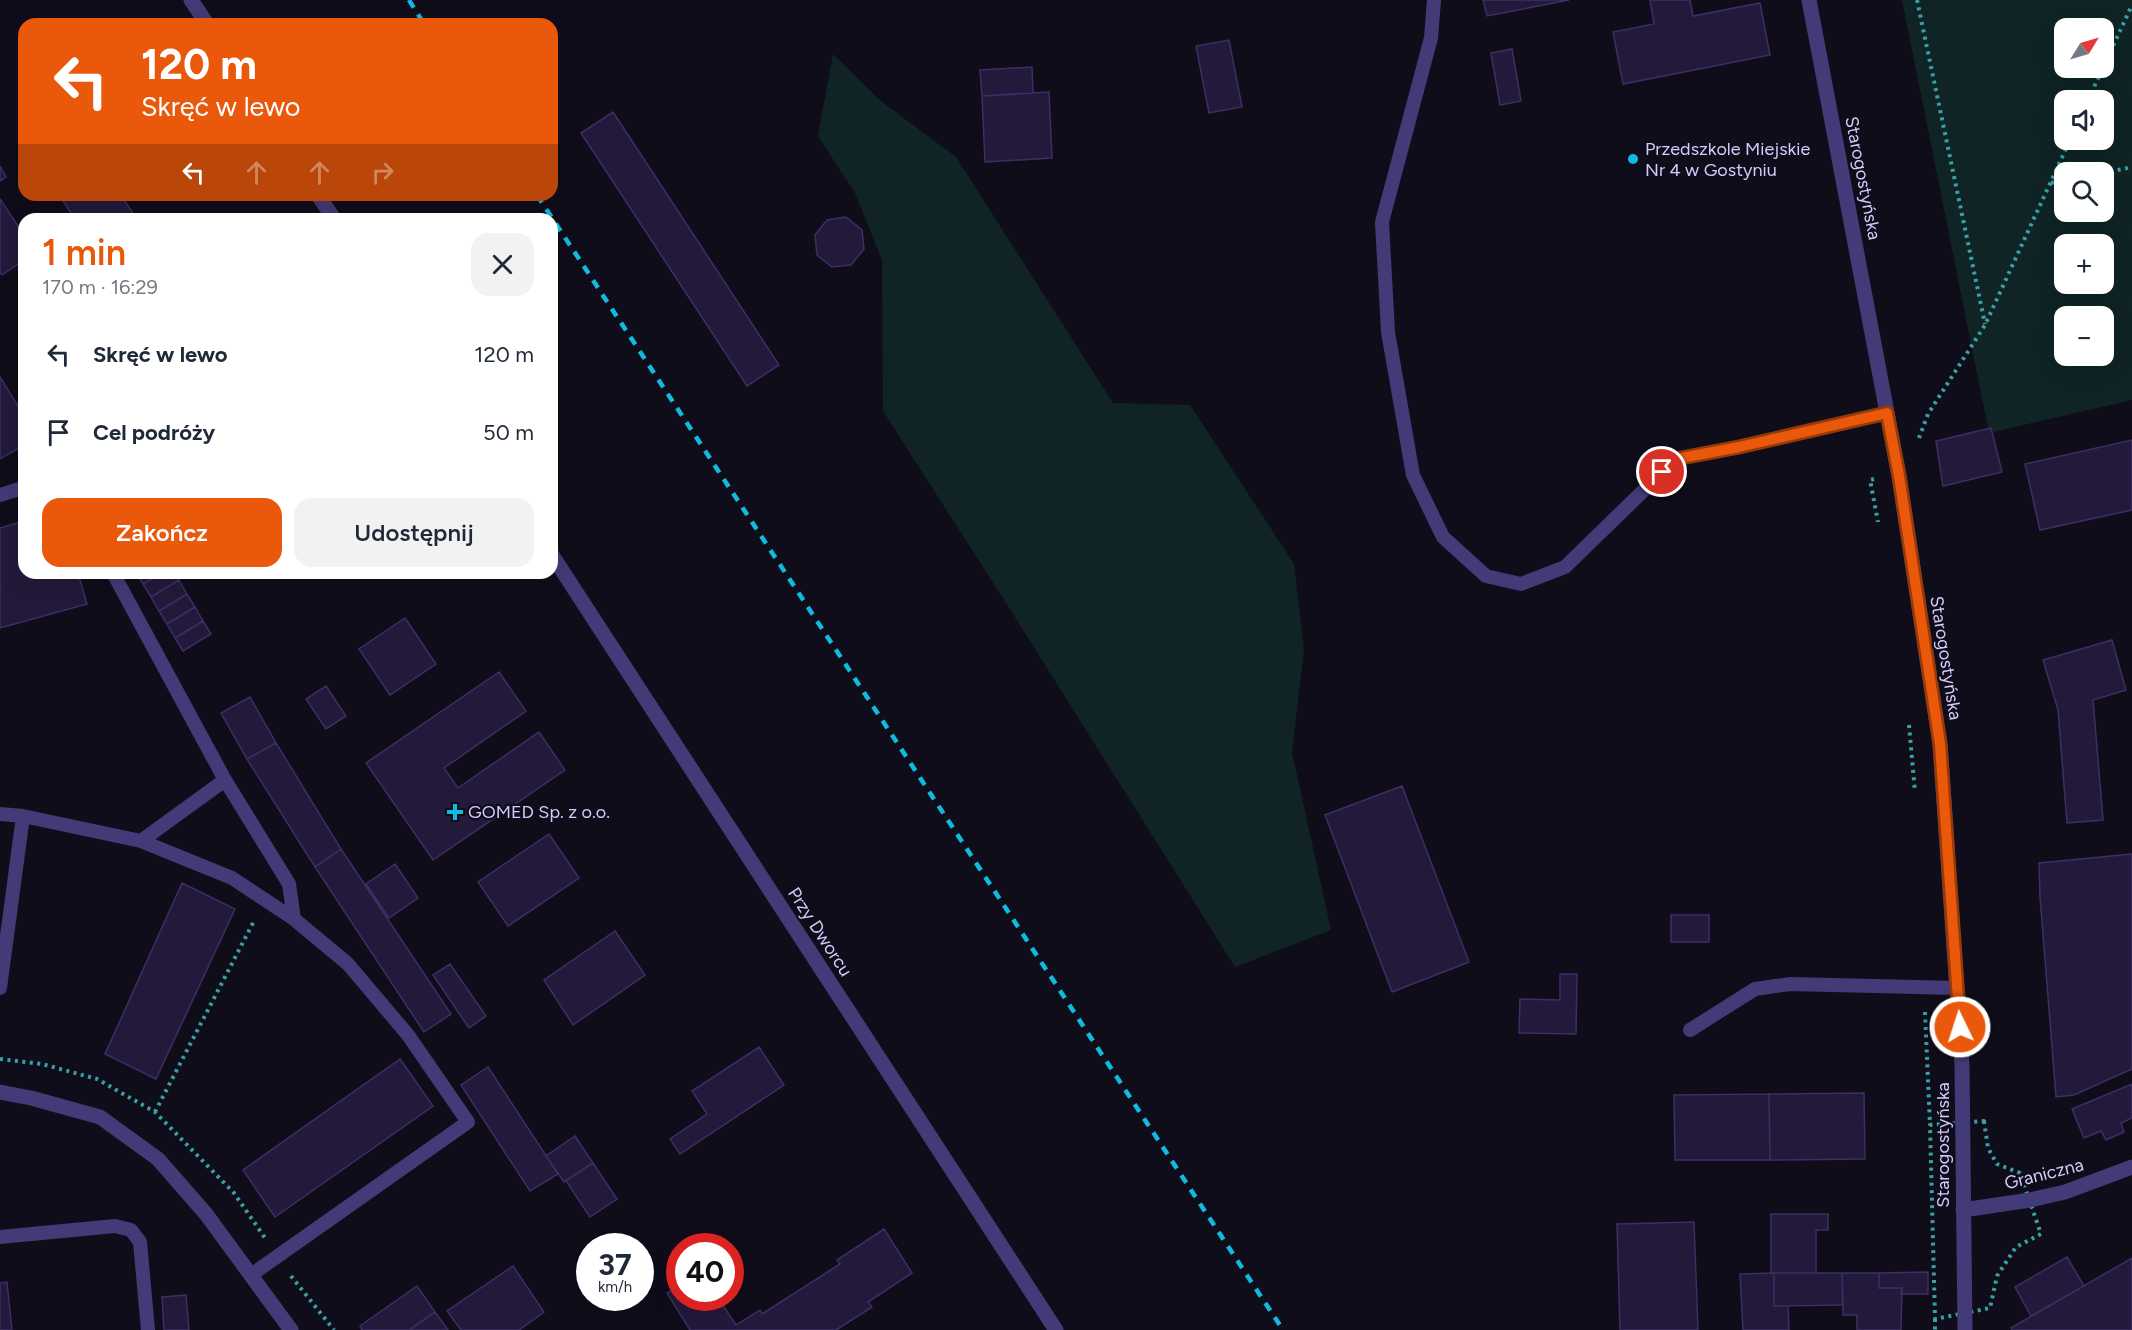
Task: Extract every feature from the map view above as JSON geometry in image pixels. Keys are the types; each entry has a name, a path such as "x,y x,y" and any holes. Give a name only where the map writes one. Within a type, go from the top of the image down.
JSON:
{"street":[{"path":"191,0 203,18"},
{"name":"Starogostyńska","path":"1809,0 1899,476 1940,744 1962,1065 1965,1330"},
{"name":"Przy Dworcu","path":"558,564 1056,1330"},
{"path":"0,1092 100,1117 158,1159 206,1214 291,1330"},
{"name":"Graniczna","path":"1963,1210 2065,1192 2132,1167"}],"lane":[{"path":"1434,0 1431,38 1382,222 1388,332 1413,475 1443,537 1486,576 1521,584 1565,567 1676,459 1887,413"},
{"path":"0,495 18,489"},
{"path":"116,579 225,780 289,884 294,919"},
{"path":"141,841 225,780"},
{"path":"0,814 23,816 141,841 232,878 294,919 355,973 408,1035 468,1122 251,1275"},
{"path":"0,988 23,816"},
{"path":"1690,1030 1755,989 1791,984 1957,988"},
{"path":"0,1238 116,1226 131,1230 140,1242 148,1330"}],"path":[{"path":"1917,0 1985,325"},
{"path":"2093,90 2132,5"},
{"path":"1928,414 1985,325 2065,150"},
{"path":"2114,171 2132,167"},
{"path":"2050,183 2054,182"},
{"path":"1878,525 1870,480 1899,476"},
{"path":"1908,720 1916,802"},
{"path":"155,1112 265,900"},
{"path":"1923,988 1930,1125"},
{"path":"1935,1319 1935,1330"}],"green space":[{"path":"1902,0 2132,0 2132,400 1989,433"},
{"path":"833,54 882,102 956,157 1113,403 1190,405 1294,564 1304,650 1292,752 1331,930 1235,967 883,411 882,260 855,193 818,136"}],"building":[{"path":"1483,0 1569,0 1487,16"},
{"path":"1650,0 1690,0 1693,16 1760,3 1770,55 1623,84 1613,32 1654,24"},
{"path":"1229,40 1242,107 1209,113 1196,46"},
{"path":"1512,49 1521,101 1500,105 1491,53"},
{"path":"1032,67 1033,93 982,96 980,70"},
{"path":"1049,92 1052,158 985,162 982,96"},
{"path":"613,112 779,365 747,386 581,133"},
{"path":"0,166 6,177 0,181"},
{"path":"0,199 18,226 18,264 2,275 0,272"},
{"path":"63,201 125,201 133,213 71,213"},
{"path":"846,217 862,230 864,249 851,265 832,267 817,255 815,235 827,220"},
{"path":"0,377 18,406 18,448 0,459"},
{"path":"1991,428 2002,472 1943,486 1936,441"},
{"path":"2132,440 2132,510 2040,530 2025,464"},
{"path":"18,523 18,579 80,579 87,604 0,628 0,528"},
{"path":"140,579 152,579 143,584"},
{"path":"152,579 179,580 151,597 143,584"},
{"path":"179,580 187,594 159,611 151,597"},
{"path":"187,594 195,607 167,624 159,611"},
{"path":"195,607 203,621 175,638 167,624"},
{"path":"405,618 436,664 390,695 359,649"},
{"path":"203,621 211,634 183,651 175,638"},
{"path":"2112,640 2126,690 2093,700 2103,820 2067,823 2058,710 2043,660"},
{"path":"499,672 526,711 444,768 458,788 539,732 565,770 433,860 366,763"},
{"path":"326,686 346,716 326,729 306,699"},
{"path":"250,697 276,743 247,759 221,713"},
{"path":"276,743 341,849 315,867 247,759"},
{"path":"1402,786 1469,962 1392,992 1325,815"},
{"path":"549,834 579,878 508,926 478,882"},
{"path":"341,849 451,1014 424,1032 315,867"},
{"path":"2132,854 2132,1069 2074,1095 2056,1097 2039,863"},
{"path":"395,864 418,898 389,918 366,884"},
{"path":"182,883 235,909 156,1079 105,1054"},
{"path":"1671,915 1709,915 1709,942 1671,942"},
{"path":"615,931 645,975 573,1025 544,980"},
{"path":"450,964 486,1016 469,1028 433,975"},
{"path":"1560,974 1577,974 1576,1034 1519,1033 1520,999 1560,1000"},
{"path":"759,1047 784,1085 680,1154 670,1139 707,1114 692,1091"},
{"path":"400,1059 433,1106 275,1217 243,1170"},
{"path":"488,1067 558,1174 530,1191 461,1085"},
{"path":"2132,1084 2132,1118 2121,1123 2124,1132 2106,1140 2101,1131 2084,1138 2072,1109"},
{"path":"1864,1093 1865,1159 1770,1160 1769,1094"},
{"path":"1769,1094 1770,1160 1675,1160 1674,1095"},
{"path":"575,1136 593,1163 564,1182 546,1156"},
{"path":"593,1163 617,1199 590,1217 566,1181"},
{"path":"1771,1214 1828,1214 1828,1230 1816,1230 1816,1273 1771,1273"},
{"path":"1694,1222 1698,1330 1620,1330 1617,1224"},
{"path":"884,1229 912,1273 868,1302 872,1307 836,1330 690,1330 678,1311 727,1311 736,1325 760,1310 762,1314 840,1264 837,1260"},
{"path":"2067,1257 2084,1286 2031,1316 2015,1287"},
{"path":"2132,1258 2132,1330 2012,1330 2011,1328"},
{"path":"513,1266 544,1312 519,1330 461,1330 447,1311"},
{"path":"1928,1272 1928,1294 1901,1294 1902,1288 1879,1288 1879,1273"},
{"path":"1774,1273 1774,1306 1788,1306 1789,1330 1743,1330 1740,1274"},
{"path":"1774,1273 1842,1273 1843,1305 1774,1306"},
{"path":"1842,1273 1879,1273 1879,1288 1902,1288 1901,1330 1857,1330 1857,1315 1843,1315"},
{"path":"7,1282 12,1330 0,1330 0,1283"},
{"path":"417,1286 435,1312 409,1330 362,1330 360,1326"},
{"path":"186,1295 189,1330 164,1330 162,1297"},
{"path":"435,1312 448,1330 409,1330"}],"railway":[{"path":"409,0 420,18"},
{"path":"541,201 549,213"},
{"path":"558,227 1283,1330"}],"place":[{"name":"Przedszkole Miejskie Nr 4 w Gostyniu","path":"1633,159"},
{"name":"GOMED Sp. z o.o.","path":"455,812"}],"route":[{"path":"1662,472 1676,459 1887,413 1899,476 1940,744 1960,1027"}]}
